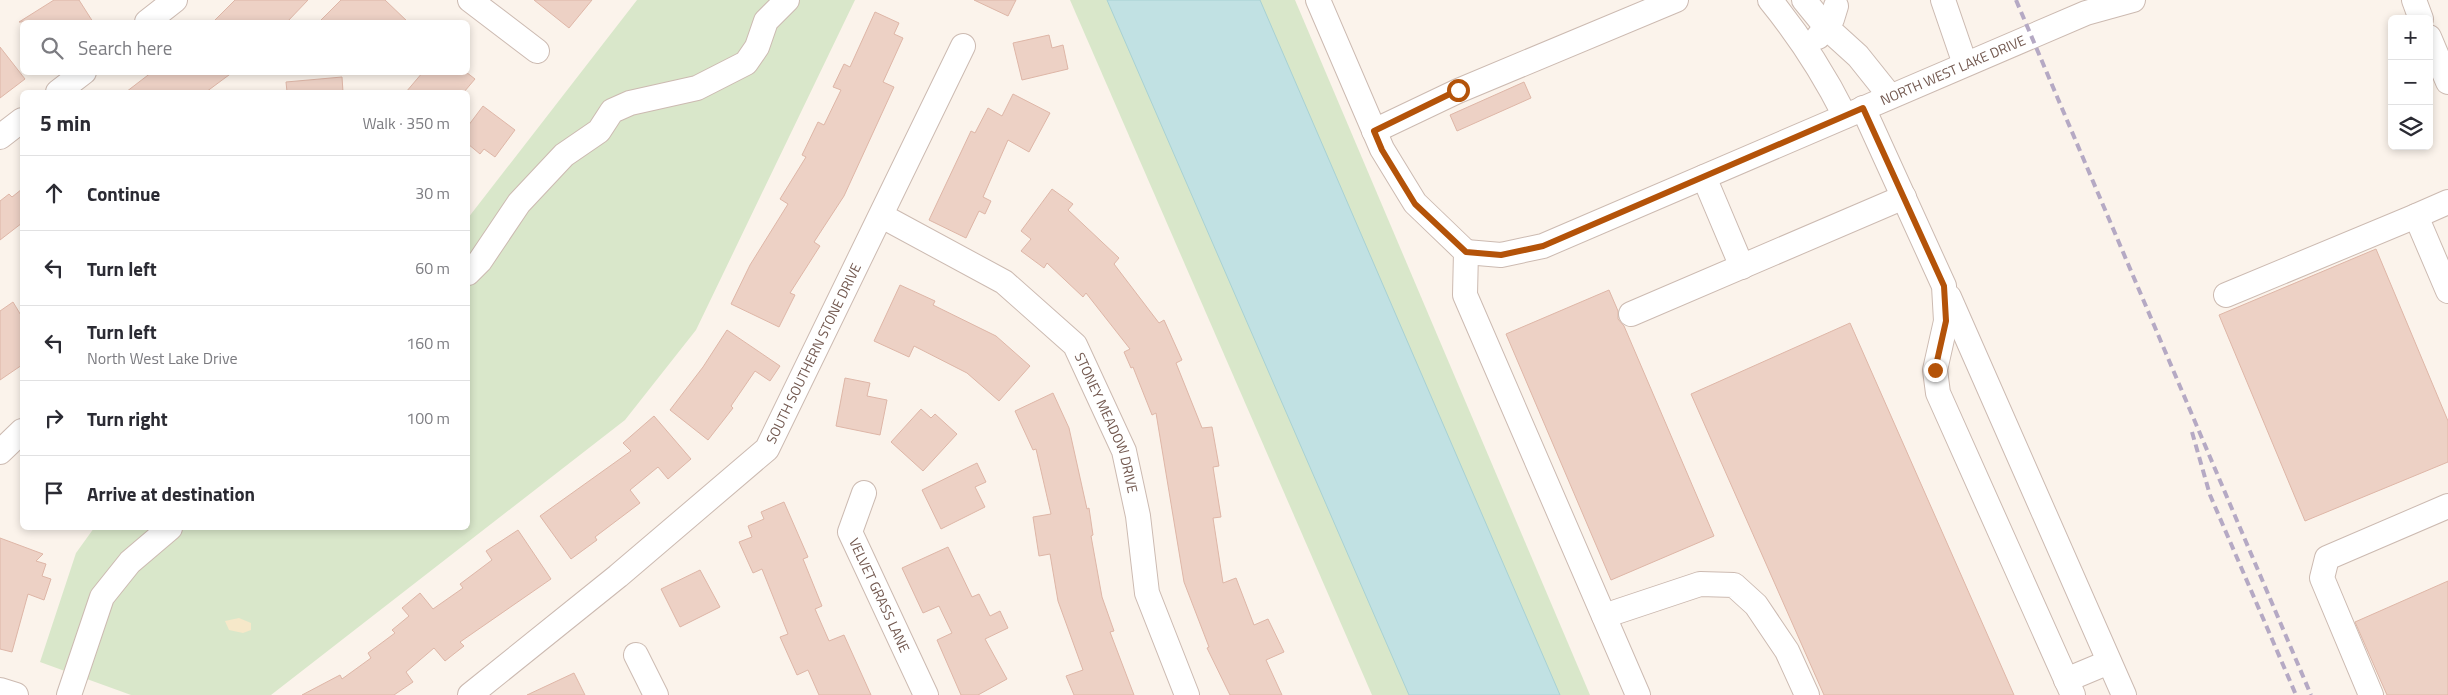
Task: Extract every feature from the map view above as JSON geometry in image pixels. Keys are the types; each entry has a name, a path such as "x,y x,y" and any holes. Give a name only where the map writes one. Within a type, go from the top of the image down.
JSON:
{"street":[{"path":"149,13 174,0"},
{"path":"470,271 480,261 519,203 564,155 599,131 612,111 630,103 697,88 746,63 757,47 766,21 787,0"},
{"path":"1318,0 1382,150 1415,204 1466,252 1465,295 1638,695"},
{"path":"1374,131 1458,90 1676,0"},
{"path":"1804,0 1831,16 1858,56 1890,96"},
{"path":"1943,0 1965,64"},
{"name":"NORTH WEST LAKE DRIVE","path":"1466,252 1501,255 1543,246 2086,13 2132,0"},
{"path":"2414,0 2420,15"},
{"path":"479,2 537,51"},
{"path":"1774,2 1854,112 1904,197 2124,695"},
{"path":"1808,50 1831,16"},
{"name":"SOUTH SOUTHERN STONE DRIVE","path":"470,695 618,576 768,449 963,46"},
{"path":"2433,47 2448,82"},
{"path":"61,90 80,75"},
{"path":"0,137 20,122"},
{"path":"1704,177 1742,266"},
{"path":"1632,314 1904,197"},
{"path":"2226,295 2448,202"},
{"name":"STONEY MEADOW DRIVE","path":"882,216 1004,282 1075,345 1124,451 1138,516 1147,593 1187,695"},
{"path":"2416,216 2448,291"},
{"path":"1944,286 1946,321 1935,370 1938,393 2070,688 2109,662"},
{"path":"0,452 20,433"},
{"name":"VELVET GRASS LANE","path":"864,494 850,532 926,695"},
{"path":"2371,695 2322,578 2327,558 2448,506"},
{"path":"69,695 102,597 130,562 168,530"},
{"path":"1604,616 1700,584 1734,585 1756,605 1787,651 1807,695"},
{"path":"636,655 656,695"},
{"path":"0,690 16,695"}],"green space":[{"path":"637,0 855,0 696,330 625,420 271,695 131,695 40,662 76,553 93,530 470,530 470,215"},
{"path":"1070,0 1295,0 1590,695 1372,695"}],"sand":[{"path":"239,618 251,623 251,630 243,633 229,630 225,621"}],"water":[{"path":"1107,0 1260,0 1560,695 1409,695"}],"building":[{"path":"54,0 79,0 92,20 22,20"},
{"path":"235,0 308,0 289,20 215,20"},
{"path":"341,0 385,0 406,20 321,20"},
{"path":"534,0 592,0 569,28"},
{"path":"974,0 1016,0 1008,16"},
{"path":"875,12 899,23 894,34 903,38 883,82 894,87 844,196 814,242 820,246 790,293 795,295 779,327 731,304 750,265 788,204 780,199 806,157 802,155 818,122 824,125 841,90 833,87 844,64 850,67"},
{"path":"1049,35 1052,48 1063,45 1068,69 1022,80 1013,43"},
{"path":"0,47 25,79 0,98"},
{"path":"148,75 229,75 209,90 129,90"},
{"path":"420,75 470,75 475,79 466,90 408,90"},
{"path":"342,77 343,90 287,90 286,82"},
{"path":"1524,82 1531,98 1457,131 1450,115"},
{"path":"1013,94 1050,113 1029,152 1008,140 983,197 991,201 985,214 979,211 966,238 929,220 971,131 975,133 988,108 1002,116"},
{"path":"483,106 515,130 495,157 484,149 480,154 470,146 470,123"},
{"path":"1052,189 1073,204 1068,210 1119,258 1114,264 1159,323 1164,320 1182,360 1176,363 1202,428 1212,427 1219,466 1213,467 1221,517 1213,518 1223,583 1236,578 1254,625 1268,619 1284,652 1266,660 1282,695 1230,695 1207,648 1209,647 1184,582 1156,413 1152,415 1133,367 1131,368 1124,352 1130,349 1086,293 1083,297 1047,263 1044,268 1021,251 1031,239 1021,231"},
{"path":"20,191 20,225 0,240 0,201 9,194 12,197"},
{"path":"2376,249 2448,421 2448,462 2305,521 2219,315"},
{"path":"900,285 935,301 933,305 996,336 1030,366 999,401 967,373 914,346 909,357 874,341"},
{"path":"1609,290 1618,311 1618,319 1624,326 1714,536 1611,580 1506,334"},
{"path":"13,302 20,314 20,366 0,380 0,311"},
{"path":"1850,323 2014,695 1824,695 1691,394"},
{"path":"727,330 780,366 770,381 755,371 731,406 733,408 708,440 670,410 703,367"},
{"path":"845,378 870,383 867,396 887,400 880,435 836,426"},
{"path":"1053,393 1069,428 1087,509 1089,508 1093,535 1091,536 1102,597 1114,631 1110,632 1134,695 1074,695 1066,676 1083,670 1058,601 1050,554 1039,556 1033,517 1051,514 1036,449 1033,450 1015,411"},
{"path":"921,409 931,418 935,414 957,434 923,471 891,442"},
{"path":"654,416 691,459 668,479 658,467 630,490 640,503 595,537 597,540 571,559 540,516 631,451 623,443"},
{"path":"977,463 986,482 975,487 985,507 941,529 922,490"},
{"path":"784,502 808,557 803,559 822,606 815,609 829,641 844,635 871,695 819,695 808,670 797,675 780,637 788,634 762,569 753,573 739,542 752,537 748,526 764,519 761,512"},
{"path":"518,530 551,579 460,642 464,646 445,661 434,648 406,672 413,682 394,695 302,695 340,675 342,679 371,658 368,653 395,633 392,630 409,616 402,608 420,593 433,609 463,588 460,584 492,560 486,551"},
{"path":"0,538 43,554 36,561 46,564 42,576 51,579 44,600 28,594 12,652 0,649"},
{"path":"948,547 972,597 979,594 990,616 1000,611 1008,628 985,639 1007,679 978,695 961,695 937,640 952,633 939,606 923,613 902,568"},
{"path":"700,570 720,607 680,627 661,589"},
{"path":"2448,581 2448,695 2387,695 2355,622"},
{"path":"574,673 585,695 527,695"}],"railway":[{"path":"2016,0 2311,695"},
{"path":"2192,432 2210,495 2296,695"}],"route":[{"path":"1458,90 1374,131 1382,150 1415,204 1466,252 1501,255 1543,246 1863,108 1944,286 1946,321 1935,370"}]}
